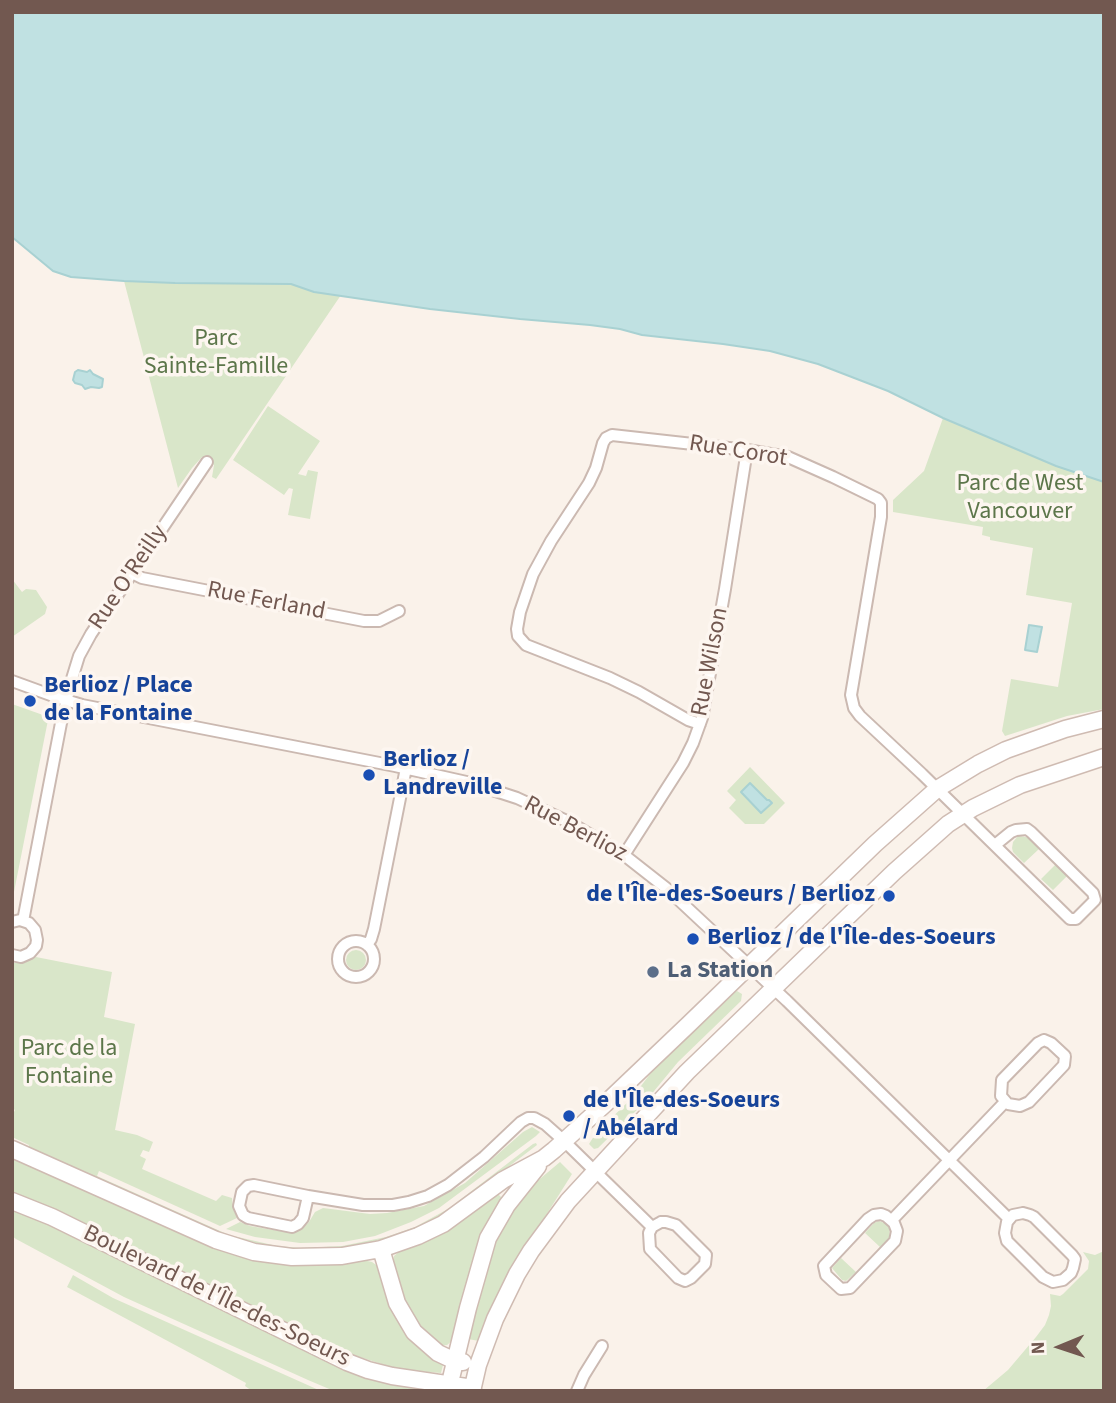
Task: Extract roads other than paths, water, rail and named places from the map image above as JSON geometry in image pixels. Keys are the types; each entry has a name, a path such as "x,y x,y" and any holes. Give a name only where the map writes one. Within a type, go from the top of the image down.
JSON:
{"street":[{"name":"Rue Corot","path":"700,724 610,678 526,645 519,639 517,626 520,612 533,574 551,541 589,484 603,443 612,435 788,457 878,499 881,503 881,517 852,701 854,708 1070,919 1076,919 1094,901 1093,893 1031,832 1016,830 995,845"},
{"name":"Rue Wilson","path":"624,855 683,763 704,711 747,450"},
{"name":"Rue O'Reilly","path":"17,921 66,700 83,648 207,462"},
{"name":"Rue Ferland","path":"132,573 142,578 365,621 379,621 399,611"},
{"name":"Rue Berlioz","path":"12,681 66,700 471,783 517,799 569,822 624,855 666,888 773,988 1009,1219"},
{"name":"Boulevard de l'Île-des-Soeurs","path":"12,1149 216,1240 254,1252 318,1258 351,1255 381,1249 418,1236 443,1224 503,1180 544,1158 605,1104 875,844 937,789 1006,750 1065,729 1104,719"},
{"name":"Boulevard de l'Île-des-Soeurs","path":"12,1201 52,1217 347,1362 392,1376 472,1389 478,1365 499,1311 526,1259 548,1226 677,1082 936,834 963,814 1020,785 1104,757"},
{"path":"368,945 374,929 406,768"},
{"path":"12,955 27,955 36,946 37,940 31,925 17,921"},
{"path":"1040,1041 1048,1041 1065,1056 1063,1067 1029,1102 1015,1106 1005,1102 1001,1096 1002,1080 1040,1041"},
{"path":"891,1220 1005,1102"},
{"path":"308,1196 303,1218 292,1227 248,1218 243,1215 239,1206 242,1192 251,1185 351,1203 400,1204 428,1196 458,1178 528,1118 538,1119 563,1140 652,1227"},
{"path":"449,1387 488,1238 507,1205 544,1158"},
{"path":"1023,1213 1034,1217 1072,1255 1075,1264 1071,1273 1059,1282 1043,1277 1007,1241 1005,1228 1009,1219 1013,1215 1023,1213"},
{"path":"881,1214 891,1220 897,1231 895,1241 850,1288 841,1289 826,1275 826,1263 874,1215 881,1214"},
{"path":"661,1222 676,1225 704,1252 707,1258 705,1264 688,1280 678,1278 650,1249 648,1238 652,1227 661,1222"},
{"path":"381,1249 397,1303 408,1324 428,1346 455,1361 478,1365"},
{"path":"577,1391 602,1346"}],"water":[{"path":"12,12 1104,12 1104,482 1056,466 943,418 888,391 818,364 770,351 642,335 590,325 430,309 314,292 291,284 124,281 71,277 53,271 12,237"},
{"path":"78,370 90,370 103,379 102,387 85,389 75,383 73,380"},
{"path":"1029,625 1042,627 1037,652 1025,650"},
{"path":"750,783 772,803 761,813 741,792"}],"place":[{"name":"Berlioz / Place de la Fontaine","path":"30,701"},
{"name":"Berlioz / Landreville","path":"369,775"},
{"name":"de l'Île-des-Soeurs / Berlioz","path":"889,896"},
{"name":"Berlioz / de l'Île-des-Soeurs","path":"693,939"},
{"name":"La Station","path":"653,972"},
{"name":"de l'Île-des-Soeurs / Abélard","path":"569,1116"}],"park label":[{"name":"Parc Sainte-Famille","path":"216,354"},
{"name":"Parc de West Vancouver","path":"1020,499"},
{"name":"Parc de la Fontaine","path":"69,1064"}]}
